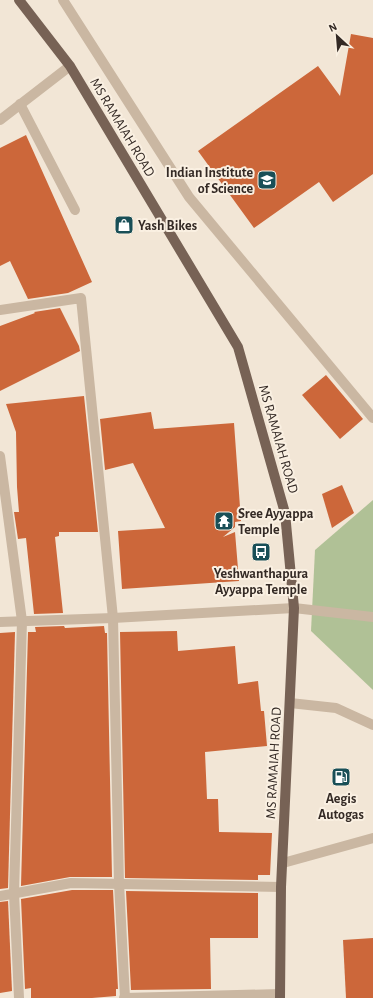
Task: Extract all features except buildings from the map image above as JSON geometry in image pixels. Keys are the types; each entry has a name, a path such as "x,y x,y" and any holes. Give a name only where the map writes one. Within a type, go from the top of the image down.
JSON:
{"main road":[{"name":"MS RAMAIAH ROAD","path":"19,0 70,66 238,347 285,513 294,608 282,887 280,996"}],"street":[{"path":"63,0 189,197 373,418"},
{"path":"0,120 70,66"},
{"path":"20,104 75,210"},
{"path":"0,310 81,298 113,618 119,883 124,998 280,996"},
{"path":"0,456 22,621 14,893 19,998"},
{"path":"0,622 113,618 294,608 373,617"},
{"path":"290,703 336,708 373,725"},
{"path":"283,863 373,838"},
{"path":"0,896 71,883 282,887"}],"green space":[{"path":"373,500 373,690 311,631 315,550"}],"place":[{"name":"Indian Institute of Science","path":"267,180"},
{"name":"Yash Bikes","path":"124,225"},
{"name":"Sree Ayyappa Temple","path":"224,521"},
{"name":"Yeshwanthapura Ayyappa Temple","path":"261,552"},
{"name":"Aegis Autogas","path":"341,777"}]}
